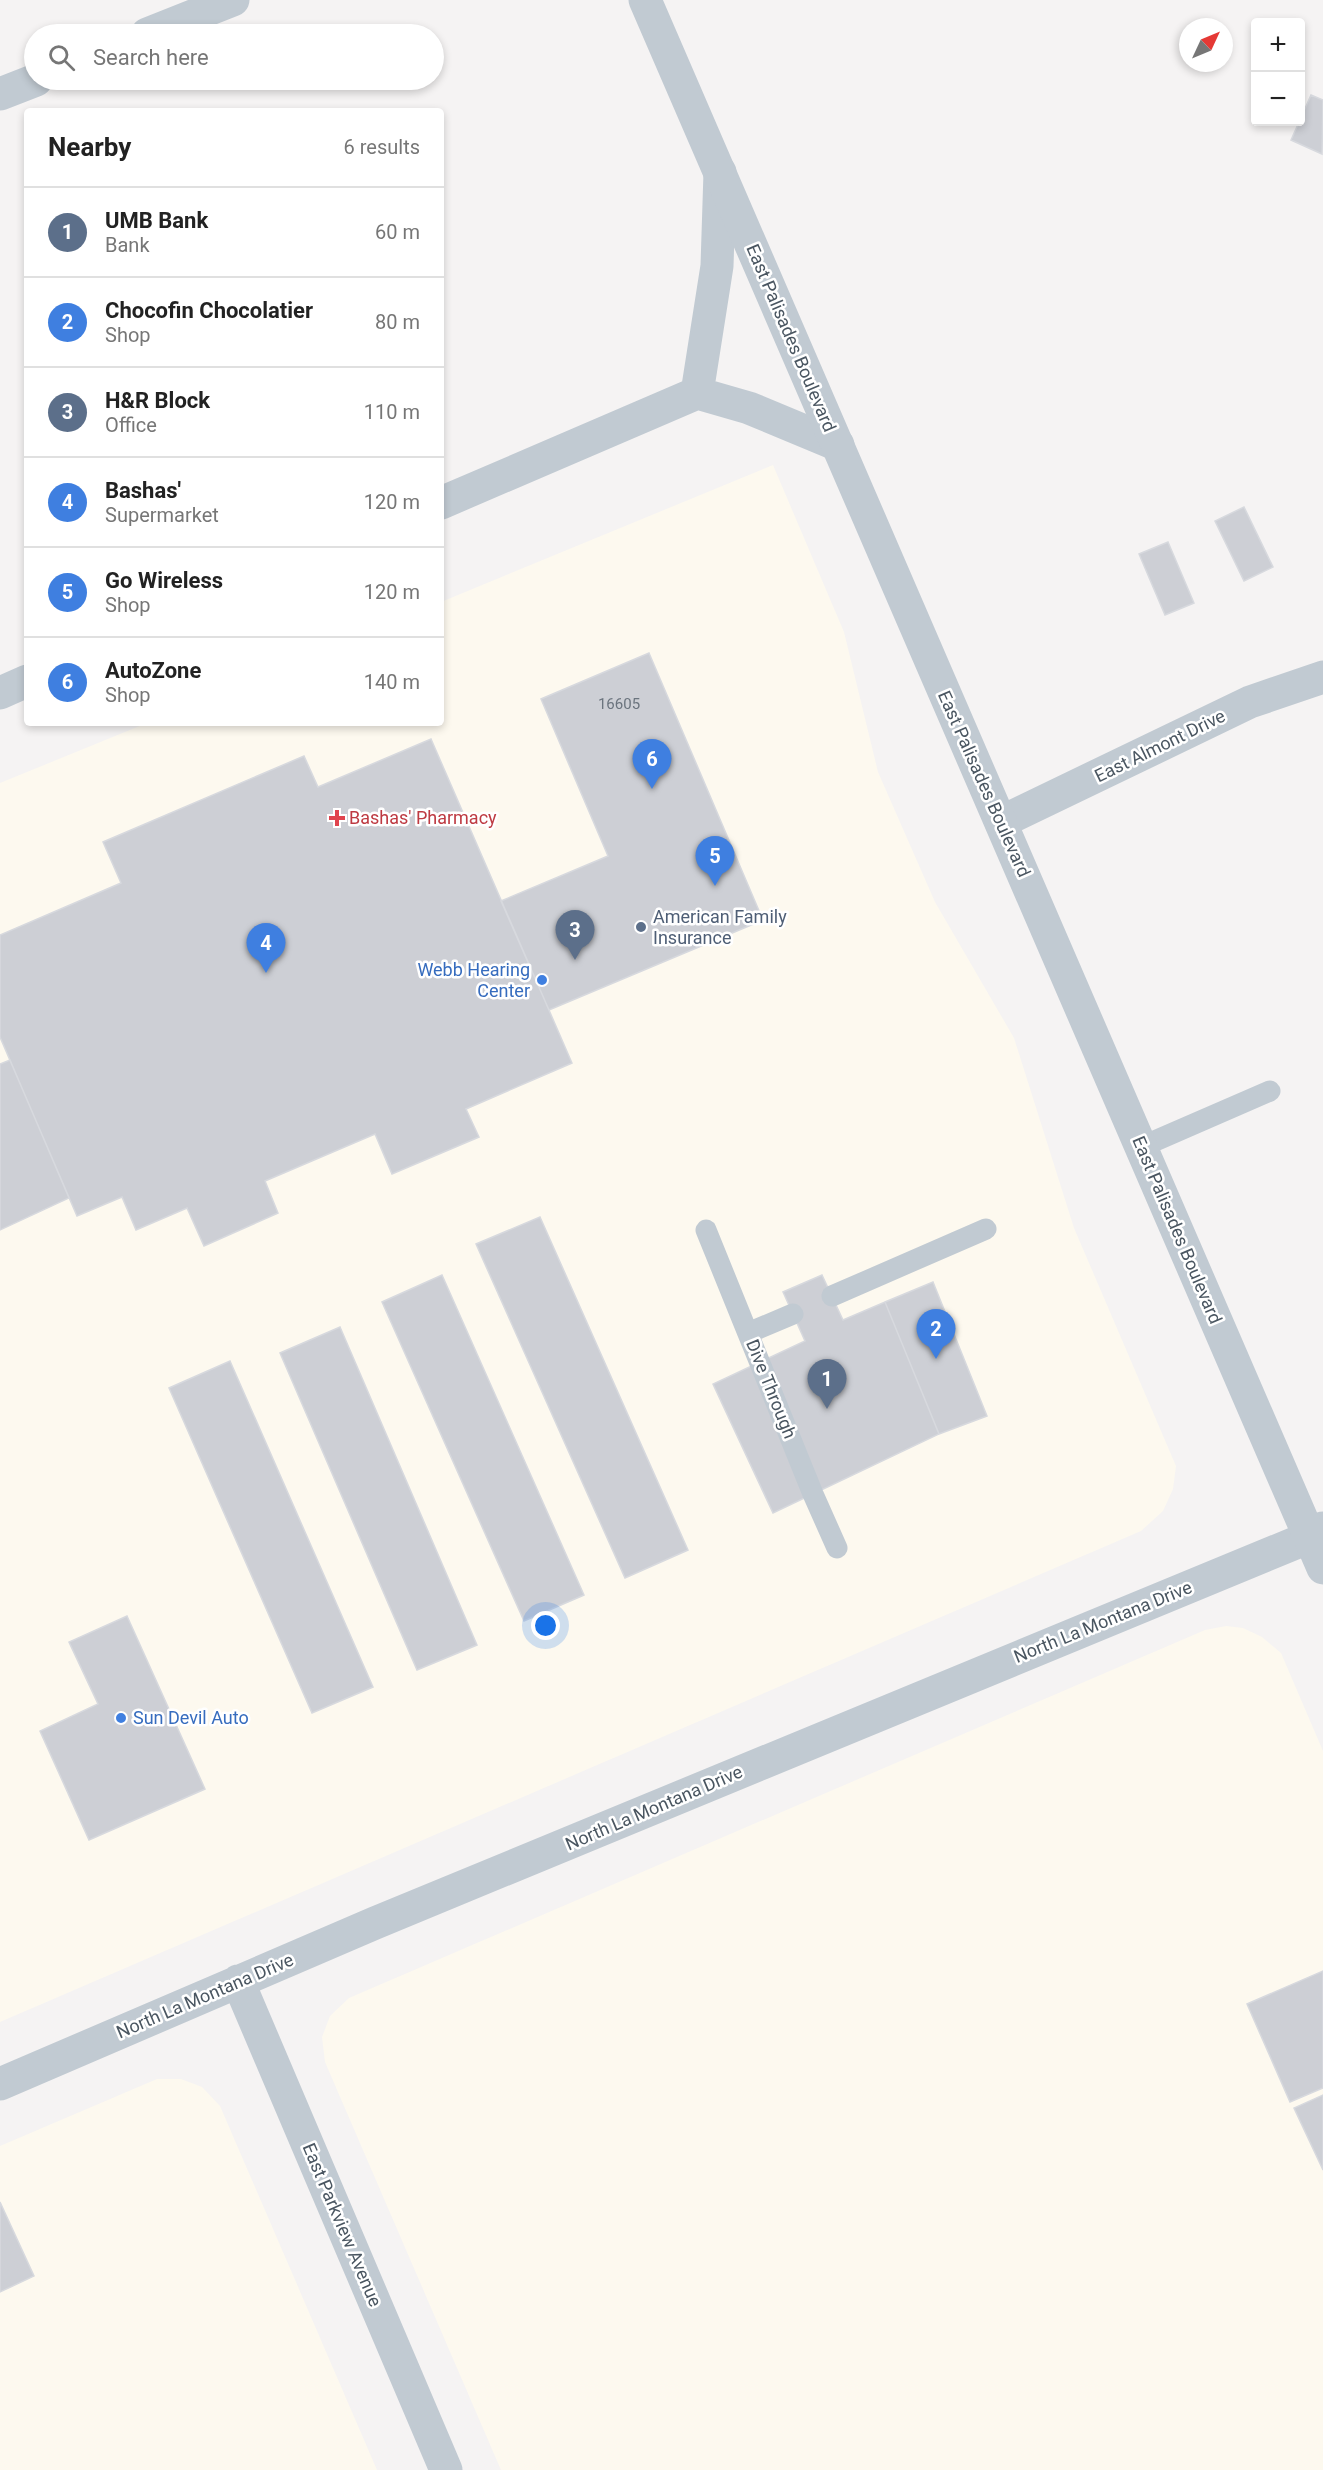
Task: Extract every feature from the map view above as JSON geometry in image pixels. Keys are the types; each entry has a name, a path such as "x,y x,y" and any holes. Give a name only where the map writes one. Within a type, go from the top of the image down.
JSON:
{"street":[{"path":"172,24 233,0"},
{"name":"East Palisades Boulevard","path":"645,0 1141,1147 1316,1533 1323,1568"},
{"path":"0,94 24,85"},
{"path":"697,393 717,266 720,172"},
{"path":"444,502 697,393 749,408 838,445"},
{"name":"East Almont Drive","path":"1000,822 1250,702 1323,677"},
{"path":"0,693 24,682"},
{"name":"North La Montana Drive","path":"0,2084 238,1981 1316,1533"},
{"name":"East Parkview Avenue","path":"238,1981 447,2470"}],"lane":[{"path":"1141,1147 1270,1091"},
{"path":"832,1296 986,1229"},
{"name":"Dive Through","path":"706,1230 837,1548"},
{"path":"748,1333 793,1314"}],"shaded area":[{"path":"773,465 844,632 878,772 935,902 1014,1038 1074,1228 1176,1466 1173,1489 1163,1511 1141,1531 0,2022 0,783 140,726 444,726 444,601"},
{"path":"1226,1626 1243,1628 1262,1637 1281,1653 1323,1751 1323,2470 501,2470 325,2062 322,2037 330,2016 349,1998 1205,1630"},
{"path":"157,2079 181,2079 202,2087 220,2106 377,2470 0,2470 0,2146"}],"building":[{"path":"1311,95 1323,100 1322,154 1291,140 1297,126 1305,126 1305,108"},
{"path":"1244,507 1273,567 1244,581 1215,521"},
{"path":"1168,542 1194,603 1165,615 1139,554"},
{"path":"649,653 763,920 549,1010 501,901 608,856 541,699"},
{"path":"431,739 572,1063 466,1109 479,1137 392,1174 375,1134 265,1181 278,1213 204,1246 187,1208 136,1230 122,1197 77,1216 0,1037 0,935 121,883 103,842 304,756 318,787"},
{"path":"10,1060 69,1198 0,1230 0,1064"},
{"path":"540,1217 688,1550 625,1578 476,1244"},
{"path":"442,1275 584,1595 524,1621 382,1302"},
{"path":"822,1275 843,1320 885,1302 939,1434 773,1513 713,1384 805,1341 783,1292"},
{"path":"933,1282 987,1416 939,1434 885,1302"},
{"path":"340,1327 477,1645 417,1670 280,1353"},
{"path":"230,1361 373,1687 312,1713 169,1388"},
{"name":"Sun Devil Auto","path":"127,1616 205,1789 89,1840 40,1731 98,1704 69,1642"},
{"path":"1323,1971 1323,2088 1290,2102 1247,2004"},
{"path":"1323,2095 1323,2170 1294,2108"},
{"path":"0,2202 34,2276 0,2292"}],"place":[{"name":"AutoZone","path":"652,789"},
{"name":"Bashas' Pharmacy","path":"337,818"},
{"name":"Go Wireless","path":"715,886"},
{"name":"American Family Insurance","path":"641,927"},
{"name":"H&R Block","path":"575,960"},
{"name":"Bashas'","path":"266,973"},
{"name":"Webb Hearing Center","path":"542,980"},
{"name":"Chocofin Chocolatier","path":"936,1359"},
{"name":"UMB Bank","path":"827,1409"},
{"name":"Sun Devil Auto","path":"121,1718"}]}
